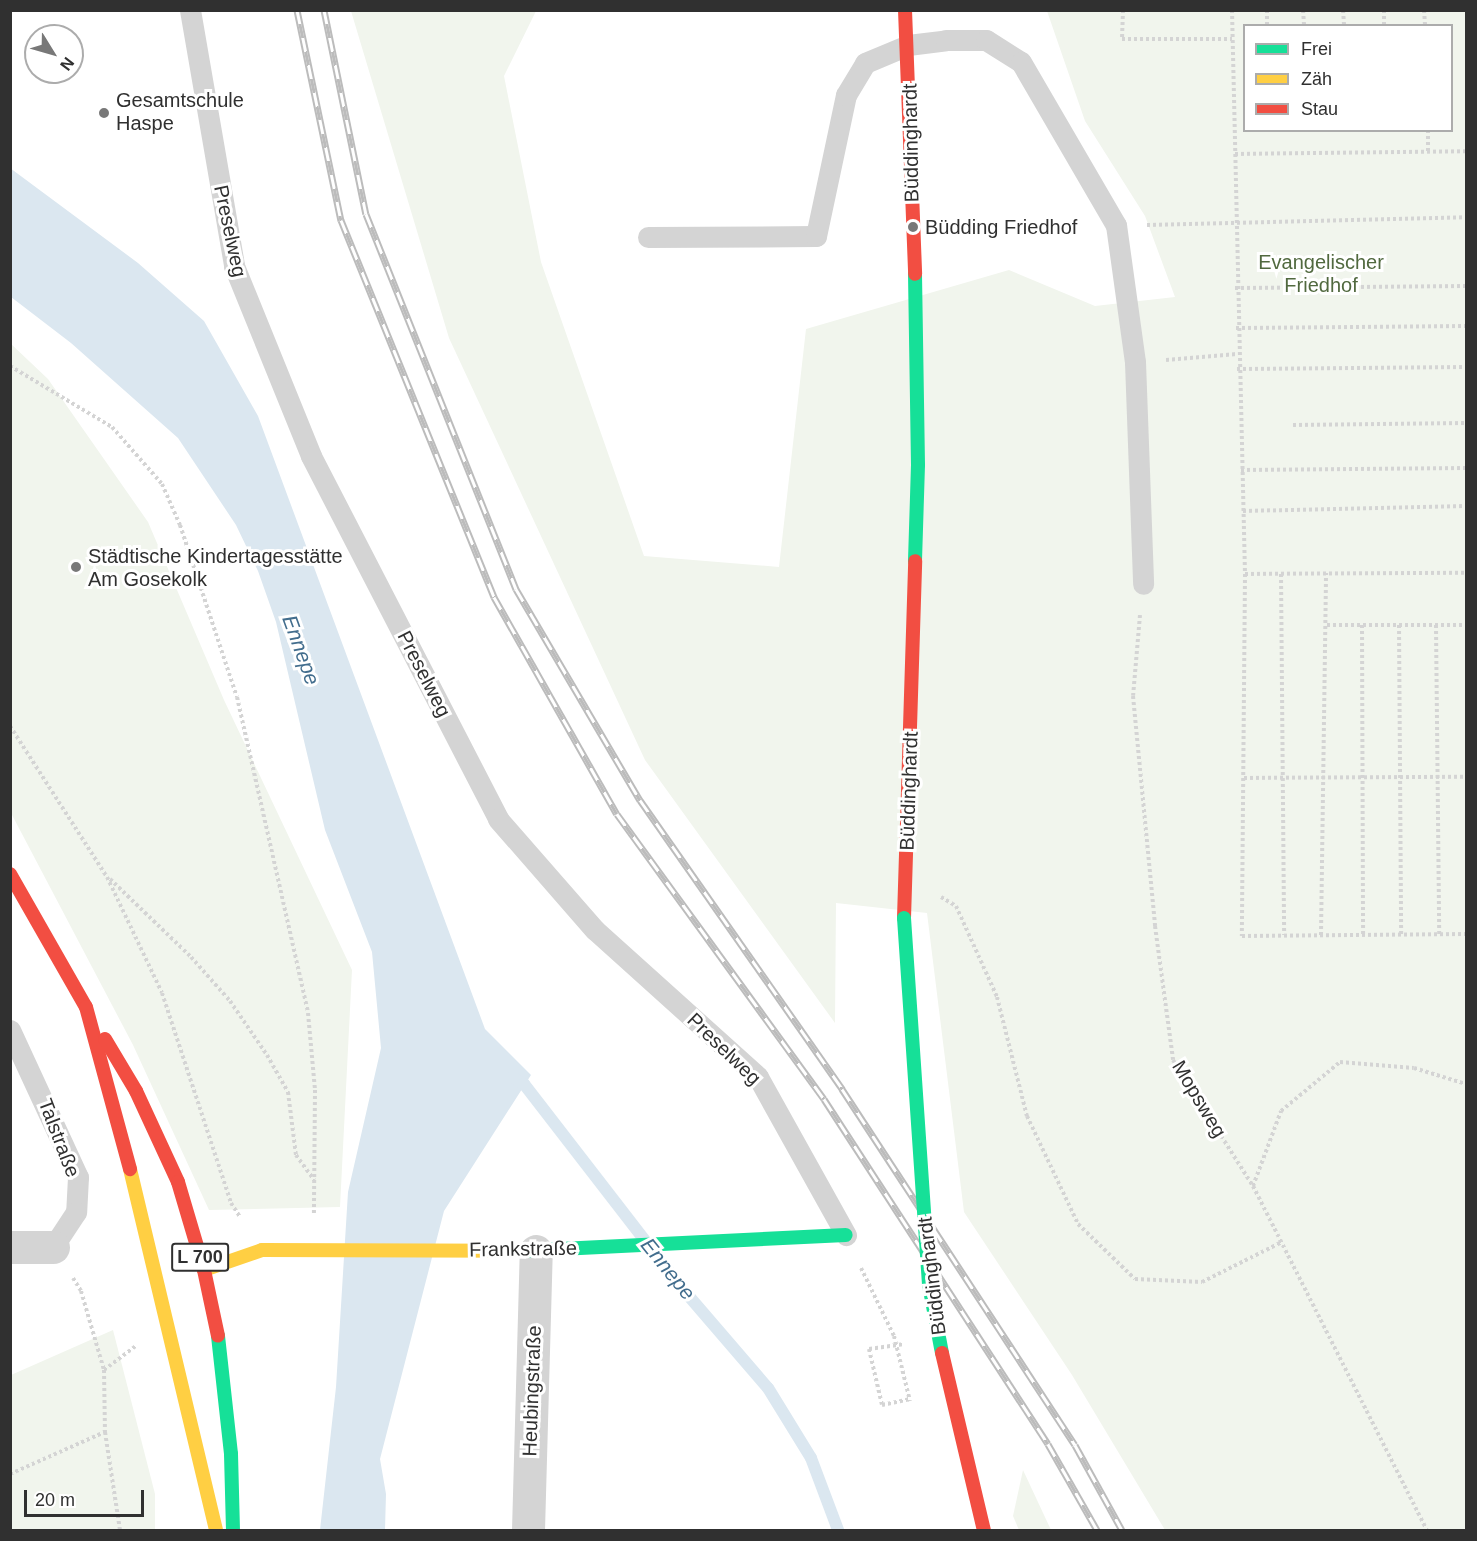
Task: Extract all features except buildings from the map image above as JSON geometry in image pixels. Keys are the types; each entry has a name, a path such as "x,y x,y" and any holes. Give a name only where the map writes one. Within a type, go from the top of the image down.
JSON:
{"street":[{"name":"Büddinghardt","path":"905,10 908,45 918,465 904,918 929,1285 952,1406 984,1530"},
{"name":"L 700","path":"10,874 136,1091 178,1182 204,1270 222,1356 231,1454 232,1530"},
{"name":"L 700","path":"86,1007 154,1258 216,1530"},
{"name":"Frankstraße","path":"204,1270 262,1250 536,1251 846,1234"},
{"path":"10,1247 53,1247"},
{"name":"Heubingstraße","path":"528,1530 536,1251"}],"lane":[{"name":"Preselweg","path":"190,10 234,266 311,456 498,819 595,930 758,1077 846,1234"},
{"path":"648,237 816,236 846,95 865,63 908,45 946,39 986,40 1021,62 1078,153 1116,225 1135,362 1143,584"},
{"name":"Talstraße","path":"10,1030 78,1177 76,1212 53,1247"}],"path":[{"path":"1123,10 1122,39 1232,39"},
{"path":"1232,10 1235,288 1245,574 1242,936 1467,934"},
{"path":"1428,132 1428,151"},
{"path":"1235,154 1467,151"},
{"path":"1116,225 1467,217"},
{"path":"1235,288 1467,286"},
{"path":"1236,328 1467,326"},
{"path":"1192,359 1237,354"},
{"path":"10,366 112,428 162,484 180,525 237,697 305,1002 315,1089 313,1251"},
{"path":"1237,369 1467,367"},
{"path":"1293,425 1467,423"},
{"path":"1241,470 1467,468"},
{"path":"1243,511 1467,506"},
{"path":"1321,935 1326,573"},
{"path":"1245,574 1467,573"},
{"path":"1281,574 1284,935"},
{"name":"Mopsweg","path":"1143,584 1133,696 1155,926 1173,1060 1253,1186 1427,1530"},
{"path":"1327,625 1467,625"},
{"path":"1362,625 1362,935"},
{"path":"1399,625 1402,777 1401,935"},
{"path":"1436,625 1439,934"},
{"path":"10,726 107,877 162,993 231,1203 262,1250"},
{"path":"1244,778 1467,777"},
{"path":"107,877 191,957 230,1001 267,1055 288,1092 296,1155 314,1180"},
{"path":"906,877 956,906 997,997 1027,1116 1078,1224 1135,1279 1202,1282 1282,1242"},
{"path":"1253,1186 1281,1112 1340,1062 1414,1068 1467,1084"},
{"path":"846,1234 894,1336 913,1410"},
{"path":"53,1247 81,1292 104,1370 105,1432 120,1530"},
{"path":"869,1349 882,1405 910,1399"},
{"path":"10,1474 105,1432"}],"green space":[{"name":"Evangelischer Friedhof","path":"351,11 536,11 504,76 541,262 644,556 779,567 806,329 1009,270 1095,306 1175,297 1145,216 1085,121 1047,11 1466,11 1466,1530 1165,1530 1072,1375 964,1212 927,913 836,903 835,1023 645,760 449,338"},
{"path":"10,343 48,379 148,522 224,700 352,970 340,1207 209,1210 133,1045 11,813"},
{"path":"113,1330 155,1494 155,1530 11,1530 11,1375"},
{"path":"1023,1470 1051,1530 1019,1530 1013,1516"}],"water":[{"path":"10,168 138,263 204,321 258,416 485,1029 531,1075 444,1211 380,1459 386,1494 385,1530 320,1530 336,1387 348,1192 381,1048 372,952 325,830 276,622 258,571 236,525 178,438 71,343 11,297"}],"waterway":[{"name":"Ennepe","path":"512,1077 524,1084 681,1287 768,1388 811,1458 838,1530"}],"railway":[{"path":"297,10 341,220 494,597 617,814 824,1099 1048,1444 1097,1530"},
{"path":"324,10 366,214 516,589 640,800 842,1089 1075,1445 1122,1530"}],"traffic: fast":[{"path":"915,274 918,465 915,561"},
{"path":"904,918 929,1285 942,1353"},
{"path":"519,1251 846,1235"},
{"path":"218,1336 231,1454 233,1530"}],"traffic: slow":[{"path":"130,1169 216,1530"},
{"path":"204,1270 262,1250 519,1251"}],"traffic: jam":[{"path":"905,10 915,274"},
{"path":"904,918 915,561"},
{"path":"10,874 86,1007 130,1169"},
{"path":"105,1039 136,1091 178,1182 204,1270 218,1336"},
{"path":"942,1353 984,1530"}],"place":[{"name":"Gesamtschule Haspe","path":"104,113"},
{"name":"Büdding Friedhof","path":"913,227"},
{"name":"Städtische Kindertagesstätte Am Gosekolk","path":"76,567"}]}
